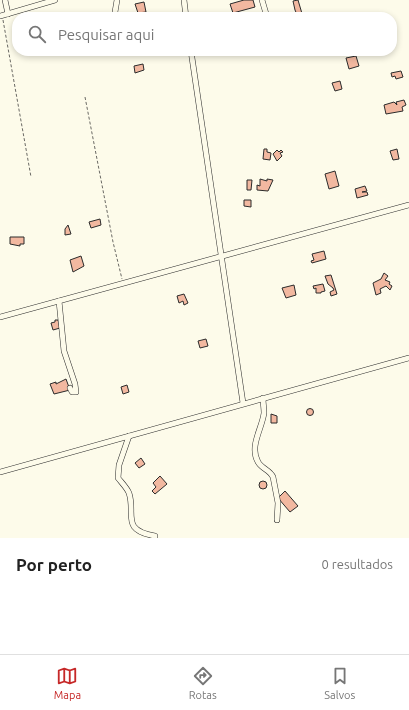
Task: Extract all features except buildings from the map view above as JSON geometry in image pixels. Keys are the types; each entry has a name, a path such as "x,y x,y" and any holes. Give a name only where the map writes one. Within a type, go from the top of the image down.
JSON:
{"street":[{"path":"3,15 5,0"},
{"path":"13,12 55,0"},
{"path":"115,12 117,0"},
{"path":"184,0 185,12"},
{"path":"262,0 266,12"},
{"path":"192,56 243,403"},
{"path":"0,317 409,205"},
{"path":"59,301 64,351 76,384 76,392 72,392 70,388"},
{"path":"0,472 243,403 409,358"},
{"path":"263,398 264,414 257,434 256,454 261,466 271,473 273,477 278,503 277,520"},
{"path":"129,436 119,464 118,478 130,494 132,521 139,531 155,536"}],"path":[{"path":"3,15 31,177"},
{"path":"85,97 113,242 124,284"}]}
